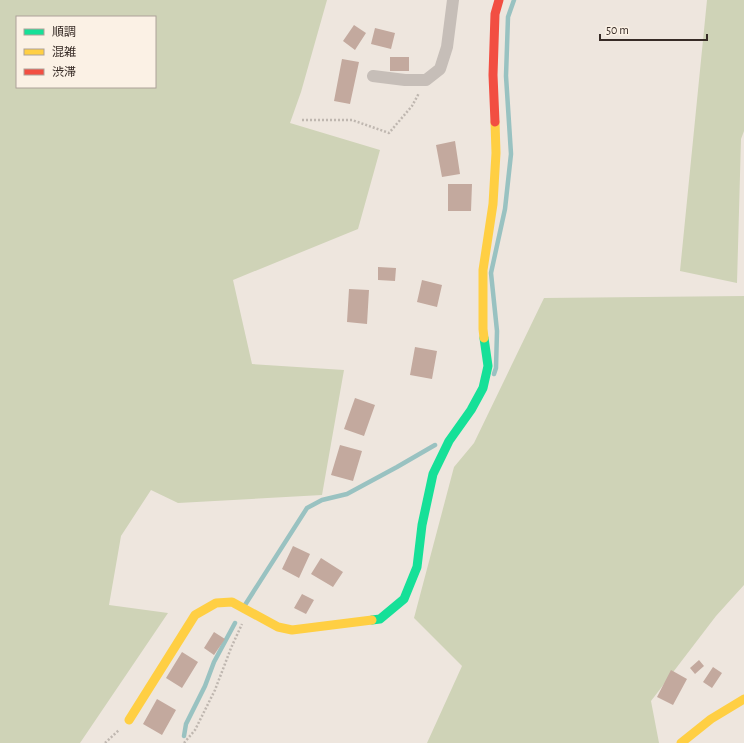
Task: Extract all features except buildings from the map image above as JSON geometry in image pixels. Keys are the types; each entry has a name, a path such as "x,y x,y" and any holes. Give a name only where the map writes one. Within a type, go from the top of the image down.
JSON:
{"street":[{"path":"373,76 405,80 426,80 440,69 447,48 453,0"},
{"path":"129,720 194,615 216,603 232,602 278,627 292,630 380,620 404,599 418,568 422,525 433,474 449,441 471,410 483,388 488,366 483,329 483,270 493,204 496,153 492,75 495,14 498,0"},
{"path":"681,743 700,726 744,699"}],"path":[{"path":"302,120 352,120 389,134 412,106 426,80"},
{"path":"184,743 195,730 215,690 231,648 249,611"}],"green space":[{"path":"0,0 327,0 301,92 290,123 380,150 358,229 233,280 252,364 344,370 322,495 178,503 151,490 121,536 109,605 168,613 80,743 0,743"},
{"path":"707,0 744,0 744,131 741,139 737,283 680,271"},
{"path":"744,296 744,585 716,616 651,701 659,743 427,743 462,666 414,618 454,467 474,443 544,298"}],"waterway":[{"path":"494,374 496,368 497,331 491,273 505,209 511,154 506,76 508,17 514,0"},
{"path":"245,605 307,508 322,500 347,494 435,445"},
{"path":"184,736 186,724 205,686 214,662 235,623"}],"traffic: fast":[{"path":"372,620 380,619 404,599 417,567 422,525 433,474 449,441 471,410 483,388 488,366 484,338"}],"traffic: slow":[{"path":"484,338 483,270 493,204 496,153 495,122"},
{"path":"129,720 195,615 216,603 232,602 278,627 292,630 372,620"},
{"path":"681,743 711,719 744,699"}],"traffic: jam":[{"path":"495,122 493,75 495,14 499,0"}]}
